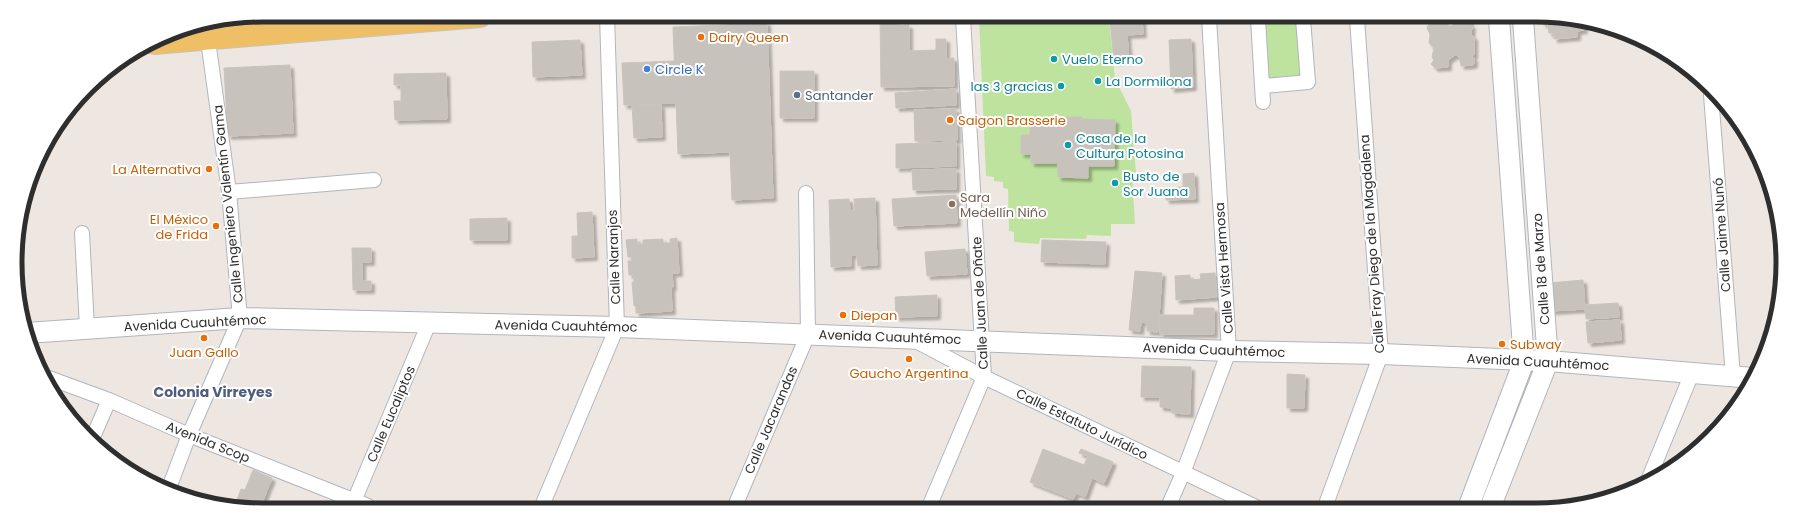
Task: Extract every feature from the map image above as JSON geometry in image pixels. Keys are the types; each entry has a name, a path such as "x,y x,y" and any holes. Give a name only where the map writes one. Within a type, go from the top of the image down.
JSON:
{"main road":[{"path":"173,39 207,32 339,22"}],"street":[{"name":"Calle Naranjos","path":"543,503 617,327 607,22"},
{"name":"Calle Juan de Oñate","path":"931,503 984,377 963,22"},
{"name":"Calle Vista Hermosa","path":"1170,503 1229,351 1209,22"},
{"path":"1258,22 1264,86 1263,102"},
{"path":"1264,86 1308,82 1303,22"},
{"name":"Calle Fray Diego de la Magdalena","path":"1326,503 1381,354 1357,22"},
{"name":"Calle 18 de Marzo","path":"1470,503 1524,360 1499,22"},
{"name":"Calle 18 de Marzo","path":"1492,503 1548,361 1523,22"},
{"name":"Calle Ingeniero Valentín Gama","path":"170,485 189,435 240,318 229,192 207,32"},
{"name":"Calle Jaime Nunó","path":"1711,98 1733,376"},
{"path":"229,192 374,180"},
{"path":"806,193 808,334"},
{"path":"82,233 87,328"},
{"name":"Avenida Cuauhtémoc","path":"33,333 240,318 617,327 1229,351 1381,354 1548,361 1747,377"},
{"name":"Calle Eucaliptos","path":"353,503 429,323"},
{"name":"Calle Jacarandas","path":"736,503 808,334"},
{"name":"Calle Estatuto Jurídico","path":"910,338 984,377 1248,503"},
{"path":"1651,474 1692,373"},
{"name":"Avenida Scop","path":"52,379 109,400 353,503"},
{"path":"94,435 109,400"}],"green space":[{"path":"979,22 1109,22 1115,79 1131,111 1136,173 1132,173 1135,224 1111,224 1111,236 1087,235 1086,239 1040,238 1039,244 1014,242 1014,232 1009,231 1008,189 1003,188 1003,182 994,181 994,177 986,176"},
{"path":"1270,22 1297,23 1301,75 1289,80 1271,79 1268,77 1265,25"}],"building":[{"path":"767,22 773,198 732,200 725,25"},
{"path":"880,22 894,22 894,25 909,25 909,51 936,50 936,39 946,39 946,59 954,58 954,86 881,87"},
{"path":"1110,22 1142,22 1143,34 1127,35 1129,60 1114,61"},
{"path":"1428,22 1444,22 1445,25 1452,26 1455,22 1469,22 1472,26 1471,35 1474,37 1474,55 1471,56 1474,58 1474,64 1461,66 1459,56 1455,55 1448,60 1448,67 1435,68 1431,64 1434,60 1432,57 1434,48 1429,43 1430,34 1427,28"},
{"path":"1543,22 1567,24 1584,27 1584,30 1577,31 1577,37 1554,39 1554,33 1549,33 1548,24 1543,24"},
{"path":"725,25 730,152 678,154 673,27"},
{"path":"1191,39 1193,87 1171,89 1169,40"},
{"path":"580,40 582,75 533,77 532,42"},
{"path":"674,61 676,103 624,105 622,63"},
{"path":"290,65 293,133 228,136 224,68"},
{"name":"Santander","path":"780,71 814,71 814,118 780,118"},
{"path":"446,73 447,119 395,120 394,101 401,101 401,85 394,85 394,74"},
{"path":"956,89 956,105 896,108 895,93"},
{"path":"661,105 662,137 634,138 632,106"},
{"path":"956,109 957,140 915,141 914,110"},
{"name":"Casa de la Cultura Potosina","path":"1065,117 1115,120 1114,166 1088,166 1088,178 1058,177 1058,163 1031,163 1031,154 1021,154 1021,135 1030,135 1030,118 1065,119"},
{"path":"956,142 956,166 896,168 896,144"},
{"path":"956,169 956,189 913,190 912,170"},
{"path":"1194,173 1195,199 1166,200 1166,188 1183,187 1183,174"},
{"path":"956,195 957,223 894,226 892,199"},
{"path":"875,198 877,265 858,266 857,255 851,255 851,266 831,267 829,200 849,199 850,211 855,211 854,199"},
{"path":"592,212 594,257 572,258 572,236 578,236 577,213"},
{"path":"507,218 507,240 470,240 470,219"},
{"path":"677,238 679,273 672,273 672,311 636,313 632,282 634,282 634,275 629,275 628,261 632,261 632,257 628,257 626,240 637,239 637,244 643,244 643,240 663,239 663,243 670,243 670,239"},
{"path":"1042,240 1106,242 1105,264 1041,262"},
{"path":"352,248 371,248 371,262 362,262 362,281 371,281 371,290 353,290"},
{"path":"965,249 967,274 927,276 925,252"},
{"path":"1135,271 1162,273 1158,332 1147,331 1147,323 1141,322 1140,331 1129,330"},
{"path":"1215,273 1217,297 1176,300 1175,276 1190,275 1190,280 1201,279 1200,274"},
{"path":"1583,280 1585,309 1551,311 1549,283"},
{"path":"937,295 937,316 896,317 895,297"},
{"path":"1618,303 1619,317 1586,319 1585,305"},
{"path":"1194,308 1214,308 1214,334 1160,334 1160,315 1194,315"},
{"path":"1620,320 1621,340 1588,343 1586,322"},
{"path":"1142,366 1191,367 1190,414 1172,413 1172,408 1160,407 1160,397 1141,397"},
{"path":"1287,374 1305,375 1304,408 1287,408"},
{"path":"1043,449 1084,465 1088,456 1079,453 1081,449 1113,462 1104,483 1092,478 1085,497 1076,493 1073,499 1030,482"},
{"path":"253,470 272,478 262,503 236,501 241,489 245,490"}],"place":[{"name":"Dairy Queen","path":"701,37"},
{"name":"Vuelo Eterno","path":"1054,59"},
{"name":"Circle K","path":"647,69"},
{"name":"La Dormilona","path":"1098,81"},
{"name":"las 3 gracias","path":"1061,86"},
{"name":"Santander","path":"797,95"},
{"name":"Saigon Brasserie","path":"950,120"},
{"name":"Casa de la Cultura Potosina","path":"1068,145"},
{"name":"La Alternativa","path":"209,169"},
{"name":"Busto de Sor Juana","path":"1115,183"},
{"name":"Sara Medellín Niño","path":"952,204"},
{"name":"El México de Frida","path":"216,226"},
{"name":"Diepan","path":"843,315"},
{"name":"Juan Gallo","path":"204,338"},
{"name":"Subway","path":"1502,344"},
{"name":"Gaucho Argentina","path":"909,359"}],"district":[{"name":"Colonia Virreyes","path":"213,392"}]}
